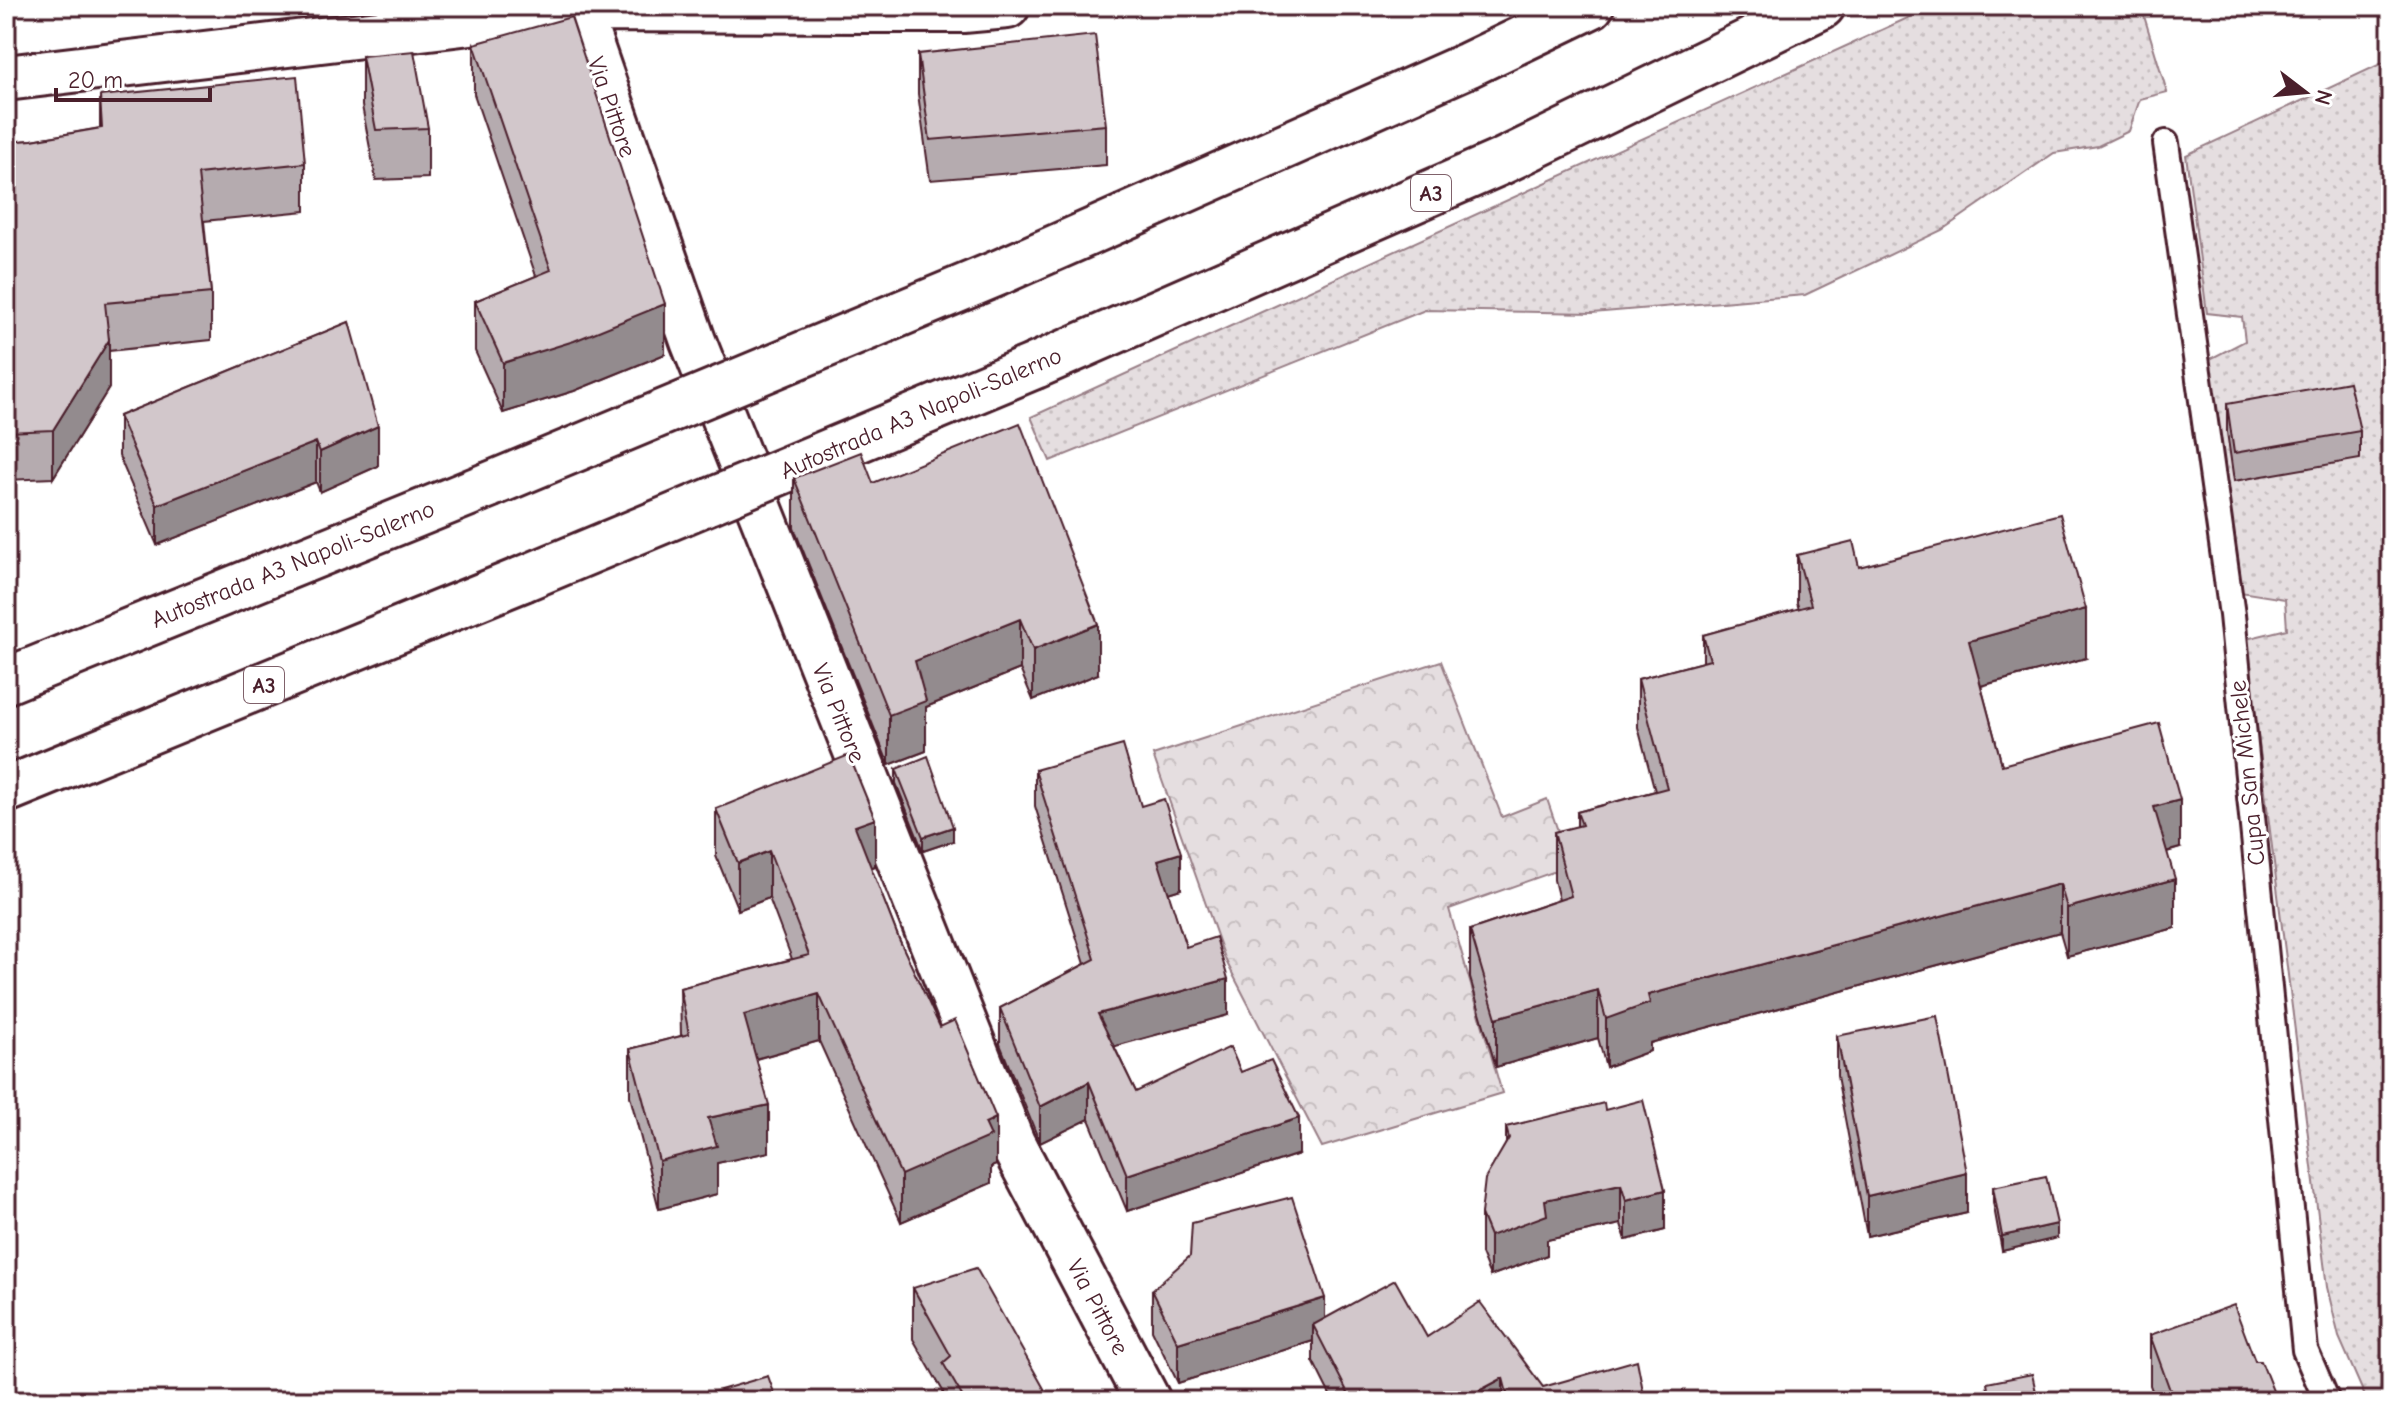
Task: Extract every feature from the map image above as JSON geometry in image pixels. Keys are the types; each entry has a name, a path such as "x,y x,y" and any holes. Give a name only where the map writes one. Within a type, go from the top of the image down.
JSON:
{"main road":[{"path":"6,78 577,8 875,7 963,10 1007,6"},
{"name":"Autostrada A3 Napoli-Salerno","path":"6,681 489,485 998,273 1468,65 1591,6"},
{"name":"Autostrada A3 Napoli-Salerno","path":"6,790 1035,366 1501,162 1822,6"},
{"name":"Via Pittore","path":"577,8 693,341 1012,1143 1148,1401"}],"lane":[{"name":"Cupa San Michele","path":"2166,143 2232,615 2305,1350 2327,1401"}],"green space":[{"path":"1934,6 2141,6 2167,92 2140,99 2129,131 2098,146 2054,153 1942,230 1805,295 1592,313 1425,310 1050,461 1031,417"},
{"path":"2391,59 2391,1401 2367,1401 2339,1337 2327,1287 2246,639 2287,629 2285,599 2240,592 2208,360 2245,341 2242,317 2207,313 2186,155"},
{"path":"1441,661 1502,817 1547,799 1570,866 1449,909 1502,1093 1322,1147 1226,961 1153,755"}],"building":[{"path":"571,17 665,304 574,341 503,363 475,301 551,270 474,44"},
{"path":"1095,35 1106,125 930,140 918,54"},
{"path":"414,51 428,128 376,130 362,56"},
{"path":"297,76 305,163 198,174 211,293 105,303 109,340 53,430 6,432 6,142 102,128 100,96"},
{"path":"349,322 378,426 320,452 316,442 157,505 119,416"},
{"path":"2349,382 2360,431 2234,453 2227,404"},
{"path":"1020,423 1098,624 1033,650 1020,619 915,661 926,701 889,715 794,478 861,452 873,483"},
{"path":"2060,514 2086,609 1969,641 2002,765 2159,723 2180,800 2154,807 2175,879 2067,908 2060,884 1648,995 1650,1003 1606,1019 1598,990 1496,1018 1470,930 1571,896 1554,832 1582,825 1577,812 1667,788 1638,679 1710,660 1703,635 1811,605 1797,555 1853,541 1859,567"},
{"path":"1123,745 1141,806 1164,799 1181,853 1158,860 1186,947 1216,937 1228,979 1098,1014 1136,1092 1230,1047 1241,1072 1271,1060 1299,1118 1127,1175 1089,1082 1040,1107 1000,1008 1095,959 1035,770"},
{"path":"849,755 875,819 855,826 899,939 940,1027 955,1020 996,1118 985,1123 991,1136 901,1175 819,994 744,1015 769,1105 708,1118 717,1146 659,1161 630,1049 689,1034 680,988 809,955 769,851 738,863 716,809"},
{"path":"928,756 953,827 923,837 896,769"},
{"path":"1937,1016 1967,1173 1867,1196 1837,1036"},
{"path":"1643,1100 1665,1190 1626,1200 1621,1184 1545,1200 1547,1215 1490,1236 1481,1214 1485,1179 1509,1138 1506,1127 1604,1103 1605,1110"},
{"path":"2046,1176 2057,1224 2002,1236 1993,1187"},
{"path":"1292,1197 1325,1298 1178,1343 1152,1290 1190,1256 1192,1223"},
{"path":"976,1268 1051,1401 965,1401 943,1363 951,1356 913,1288"},
{"path":"1395,1280 1427,1337 1480,1302 1543,1387 1637,1360 1645,1401 1509,1401 1503,1378 1460,1401 1352,1401 1313,1325"},
{"path":"2234,1305 2255,1361 2261,1361 2277,1401 2174,1401 2150,1335"},
{"path":"2032,1374 2038,1401 1936,1401 1988,1389 1987,1383"},
{"path":"768,1376 777,1401 683,1401"}]}
